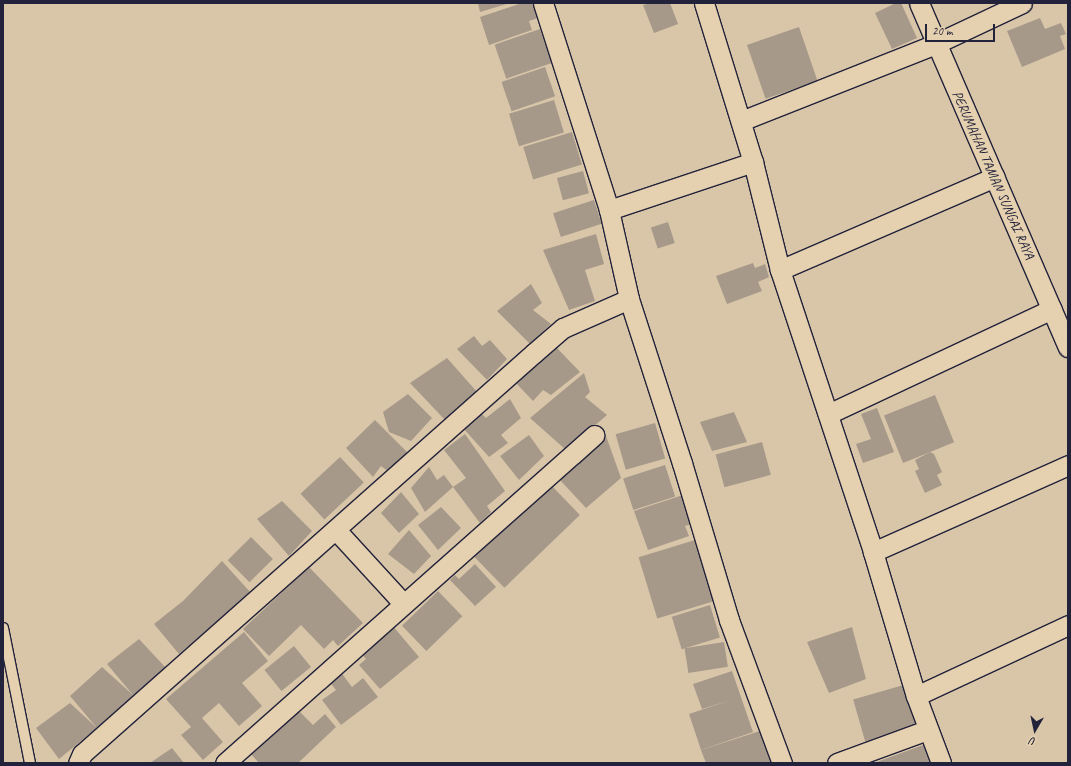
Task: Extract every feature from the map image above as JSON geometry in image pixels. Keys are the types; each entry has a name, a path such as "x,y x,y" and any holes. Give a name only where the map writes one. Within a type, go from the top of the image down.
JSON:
{"street":[{"path":"543,3 609,210 628,299 682,463 729,620 782,763"},
{"path":"704,3 754,162 780,270 873,552 927,730 941,763"},
{"name":"PERUMAHAN TAMAN SUNGAI RAYA","path":"919,3 935,44 995,177 1068,347"},
{"path":"741,121 935,44 1022,3"},
{"path":"609,210 754,162"},
{"path":"780,270 995,177"},
{"path":"78,763 82,754 563,328 628,299"},
{"path":"828,414 1052,309"},
{"path":"225,763 403,603 594,435"},
{"path":"873,552 1068,465"},
{"path":"336,530 403,603"},
{"path":"916,696 1068,625"},
{"path":"837,763 927,730"}],"lane":[{"path":"3,628 30,763"}],"building":[{"path":"478,3 510,3 480,12"},
{"path":"522,3 537,3 541,17 529,21 532,30 489,45 480,17"},
{"path":"650,3 670,3 678,24 654,33 643,5"},
{"path":"896,3 901,3 917,38 892,49 875,13"},
{"path":"1040,18 1045,29 1061,23 1066,34 1060,36 1065,49 1022,67 1007,31"},
{"path":"799,27 818,81 766,99 747,45"},
{"path":"540,29 552,63 506,79 495,45"},
{"path":"545,67 555,96 512,111 502,82"},
{"path":"554,100 564,133 519,146 509,114"},
{"path":"572,132 582,165 533,179 523,147"},
{"path":"583,171 589,193 563,200 557,178"},
{"path":"594,200 602,224 561,237 553,213"},
{"path":"668,222 675,243 658,248 651,228"},
{"path":"596,234 604,264 585,270 595,301 569,310 543,250"},
{"path":"753,263 755,268 765,264 769,277 758,282 762,291 727,304 716,276"},
{"path":"531,284 542,303 533,310 551,324 530,344 497,311"},
{"path":"474,336 482,346 490,340 507,359 487,380 457,349"},
{"path":"557,348 580,372 551,395 543,390 533,401 515,382"},
{"path":"447,358 478,393 445,420 410,383"},
{"path":"584,373 590,392 585,397 607,415 566,450 530,418"},
{"path":"408,394 432,418 411,441 389,432 383,412"},
{"path":"935,395 954,442 903,463 884,416"},
{"path":"510,399 521,418 501,435 508,443 489,457 463,428 480,412 486,418"},
{"path":"877,408 894,452 863,463 856,444 871,439 861,414"},
{"path":"734,412 747,442 712,451 700,422"},
{"path":"375,420 409,454 389,472 381,466 373,477 346,448"},
{"path":"655,423 665,459 626,470 616,434"},
{"path":"465,434 505,491 487,506 491,512 480,523 453,487 466,478 444,450"},
{"path":"529,435 544,456 519,480 500,456"},
{"path":"606,436 621,478 586,508 560,480"},
{"path":"762,442 771,475 724,487 716,454"},
{"path":"930,452 934,454 942,472 937,475 942,485 925,493 915,471 919,469 915,460"},
{"path":"340,457 364,483 324,519 301,494"},
{"path":"665,465 675,496 633,510 623,479"},
{"path":"429,467 437,480 444,475 453,487 425,512 411,488"},
{"path":"550,484 580,515 504,588 474,557"},
{"path":"401,492 419,514 399,533 381,513"},
{"path":"689,493 699,522 685,526 689,536 648,550 634,511"},
{"path":"282,501 312,531 289,556 257,519"},
{"path":"441,507 461,528 438,550 418,525"},
{"path":"409,530 431,556 414,574 388,554"},
{"path":"251,537 273,559 250,582 228,560"},
{"path":"695,540 714,601 657,618 639,557"},
{"path":"222,561 251,593 179,654 154,624 183,601"},
{"path":"475,564 496,587 475,606 450,580 455,575 459,579"},
{"path":"309,567 363,623 338,646 333,640 324,649 301,625 269,656 243,629"},
{"path":"438,591 462,616 426,651 402,626"},
{"path":"710,605 720,638 682,649 672,617"},
{"path":"392,625 419,657 380,689 359,665 366,659 359,651"},
{"path":"852,627 866,679 829,693 807,642"},
{"path":"244,632 268,661 242,683 262,706 239,726 219,703 202,718 223,742 203,760 181,735 191,727 166,699"},
{"path":"139,639 166,668 97,728 70,696 102,667 133,695 107,664"},
{"path":"724,642 728,667 688,673 684,648"},
{"path":"294,646 311,667 281,691 264,670"},
{"path":"340,671 352,687 363,678 378,697 341,725 322,700 336,690 328,680"},
{"path":"732,671 753,732 701,750 689,714 731,700 702,709 693,684"},
{"path":"907,684 920,728 866,744 853,699"},
{"path":"70,703 97,728 59,759 36,728"},
{"path":"298,710 313,725 325,714 336,727 298,763 259,763 251,754"},
{"path":"763,730 774,762 706,763 701,750"},
{"path":"926,744 933,763 874,763"},
{"path":"172,748 184,763 150,763"}]}
